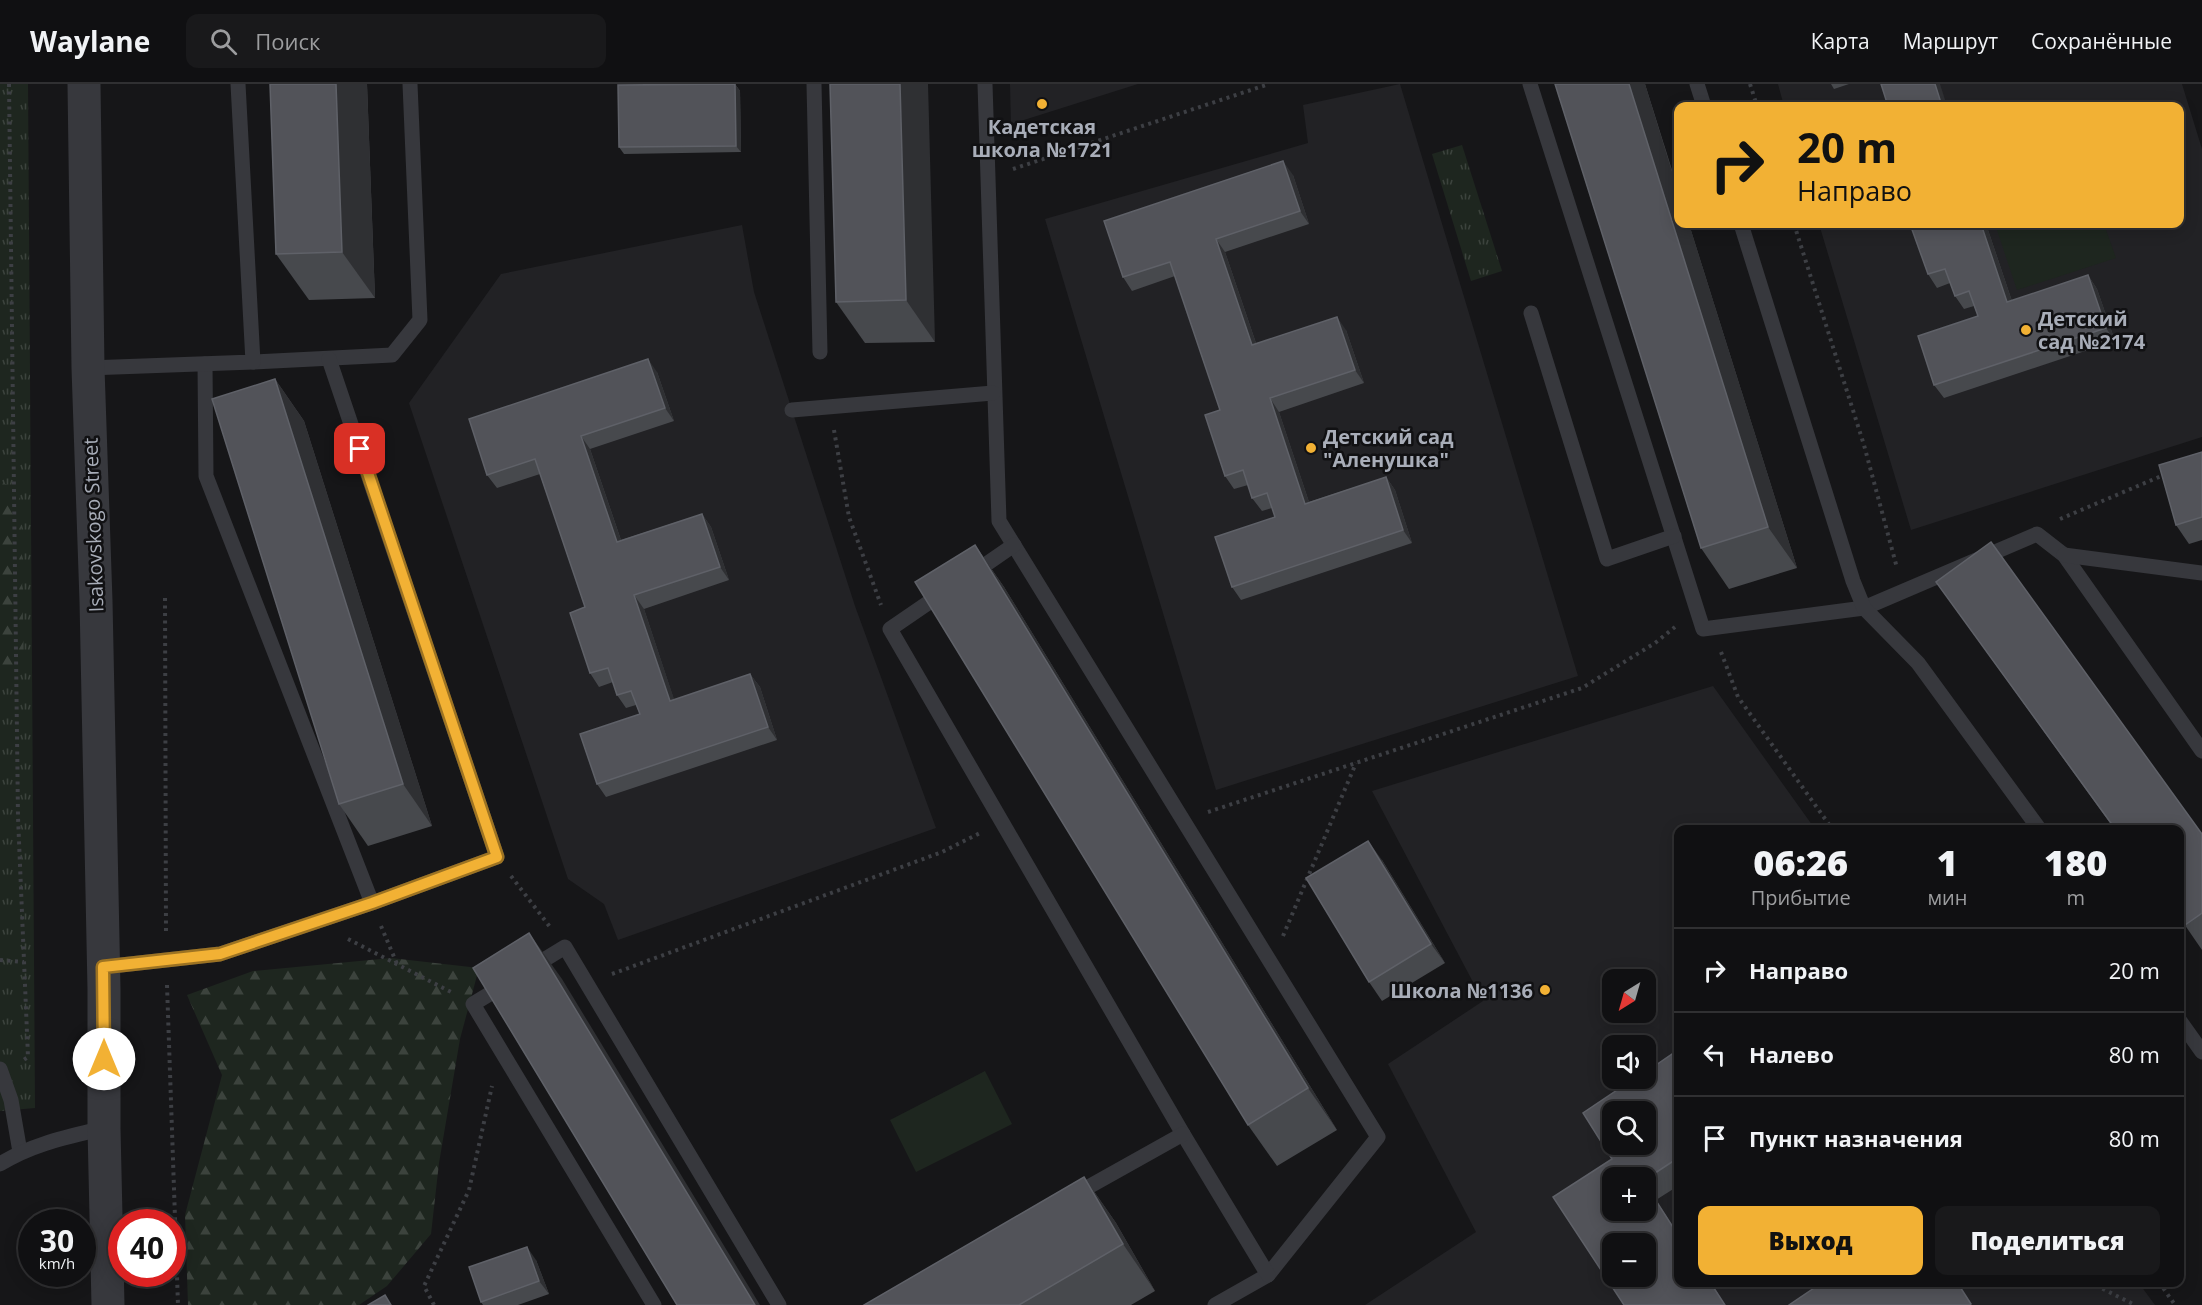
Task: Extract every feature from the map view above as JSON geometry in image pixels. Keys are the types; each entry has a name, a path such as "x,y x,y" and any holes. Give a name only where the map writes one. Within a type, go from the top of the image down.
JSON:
{"street":[{"name":"Isakovskogo Street","path":"84,84 108,1305"}],"lane":[{"path":"238,84 253,362"},
{"path":"88,368 392,355 420,320 410,84"},
{"path":"814,84 820,352"},
{"path":"985,84 993,393 999,521 1378,1137 1268,1275 1215,1305"},
{"path":"1530,84 1703,629 1864,608 2037,534 2064,555 2202,751"},
{"path":"1697,84 1703,102"},
{"path":"1742,228 1864,608 1918,663 2036,825"},
{"path":"1531,313 1607,559 1674,536"},
{"path":"103,967 220,954 372,903 497,857 329,359"},
{"path":"205,364 206,476 372,903"},
{"path":"792,410 993,393"},
{"path":"1014,546 890,629 1183,1134 1268,1275"},
{"path":"2064,555 2202,573"},
{"path":"654,1305 473,1004 565,947 779,1305"},
{"path":"2184,1027 2202,1052"},
{"path":"1,1072 11,1100 20,1152"},
{"path":"0,1164 20,1152 41,1144 104,1128"},
{"path":"1058,1204 1183,1134"}],"path":[{"path":"1,1072 28,1057 18,817 9,84"},
{"path":"987,177 1269,84"},
{"path":"1750,84 1756,102"},
{"path":"1795,228 1864,445 1903,590"},
{"path":"830,406 849,517 890,629"},
{"path":"2037,534 2063,516 2173,471"},
{"path":"1184,820 1582,688 1655,643 1697,609"},
{"path":"1712,629 1738,697 1829,825"},
{"path":"1272,963 1357,763"},
{"path":"586,983 942,852 1002,822"},
{"path":"497,857 565,947"},
{"path":"372,903 397,964"},
{"path":"316,922 473,1004"},
{"path":"0,960 24,962"},
{"path":"434,1305 424,1286 469,1190 501,1050"},
{"path":"2099,1287 2135,1305"},
{"path":"2162,1287 2175,1305"}],"shaded area":[{"name":"Кадетская школа №1721","path":"1010,84 1138,84 1011,124"},
{"name":"Детский сад \"Аленушка\"","path":"1400,84 1578,676 1216,790 1045,219 1308,143 1303,105"},
{"name":"Детский сад №2174","path":"1778,84 2182,84 2202,149 2202,437 1911,530 1820,228 2184,228 2184,102 1783,102"},
{"path":"742,225 754,292 855,606 936,828 618,940 604,904 568,879 409,403 501,274"},
{"name":"Школа №1136","path":"1713,686 1812,825 1674,825 1674,1287 2142,1287 2155,1305 1365,1305 1476,1232 1388,1064 1483,1001 1372,791"}],"green space":[{"path":"0,84 28,84 35,1108 0,1111"},
{"path":"1462,145 1502,271 1471,281 1432,154"},
{"path":"1996,228 2105,228 2116,258 2017,290"},
{"path":"0,482 20,489 24,666 2,669 0,667"},
{"path":"391,958 479,968 460,1039 439,1163 431,1234 387,1286 359,1305 188,1305 186,1211 222,1075 187,995 253,971"},
{"path":"985,1071 1012,1124 916,1172 890,1120"}],"building":[{"path":"270,84 336,84 342,252 276,254"},
{"path":"735,84 736,146 619,147 618,85"},
{"path":"830,84 900,84 906,300 836,302"},
{"path":"1555,84 1629,84 1768,527 1701,548"},
{"path":"1881,84 1935,84 1941,102 1887,102"},
{"path":"1283,161 1300,211 1216,239 1252,345 1337,317 1355,370 1270,398 1305,504 1386,477 1403,530 1232,587 1215,537 1275,517 1267,493 1252,498 1243,470 1225,476 1205,415 1220,410 1170,262 1123,277 1104,221"},
{"path":"1911,228 1982,228 2007,302 2088,275 2106,328 1934,385 1918,336 1978,316 1969,291 1955,296 1945,269 1928,274"},
{"path":"648,359 665,408 581,436 617,542 702,514 720,567 634,595 670,701 750,674 768,727 597,784 580,734 640,714 631,691 617,695 608,668 590,673 570,613 585,607 535,459 487,475 469,419"},
{"path":"275,379 403,784 339,804 212,399"},
{"path":"2202,452 2202,517 2176,525 2159,465"},
{"path":"1991,542 2202,834 2202,913 2185,925 2184,825 2112,825 1936,582"},
{"path":"975,545 1308,1088 1248,1125 915,582"},
{"path":"1368,841 1431,944 1369,982 1306,878"},
{"path":"529,933 755,1305 677,1305 473,968"},
{"path":"1674,1053 1674,1161 1656,1172 1656,1167 1602,1167 1602,1221 1656,1221 1656,1201 1674,1229 1674,1287 1713,1287 1725,1305 1624,1305 1612,1287 1656,1287 1656,1233 1602,1233 1602,1272 1553,1197 1612,1159 1609,1155 1656,1155 1656,1101 1602,1101 1602,1143 1583,1113 1619,1089 1656,1089 1656,1065"},
{"path":"1084,1177 1123,1244 1019,1305 864,1305"},
{"path":"527,1247 539,1281 481,1302 469,1267"},
{"path":"1816,1287 1960,1287 1971,1304 1970,1305 1789,1305"},
{"path":"385,1295 391,1305 368,1305"}],"place":[{"name":"Кадетская школа №1721","path":"1042,104"},
{"name":"Детский сад №2174","path":"2026,330"},
{"name":"Детский сад \"Аленушка\"","path":"1311,448"},
{"name":"Школа №1136","path":"1545,990"}],"route":[{"path":"104,1059 103,967 220,954 372,903 497,857 360,449"}]}
